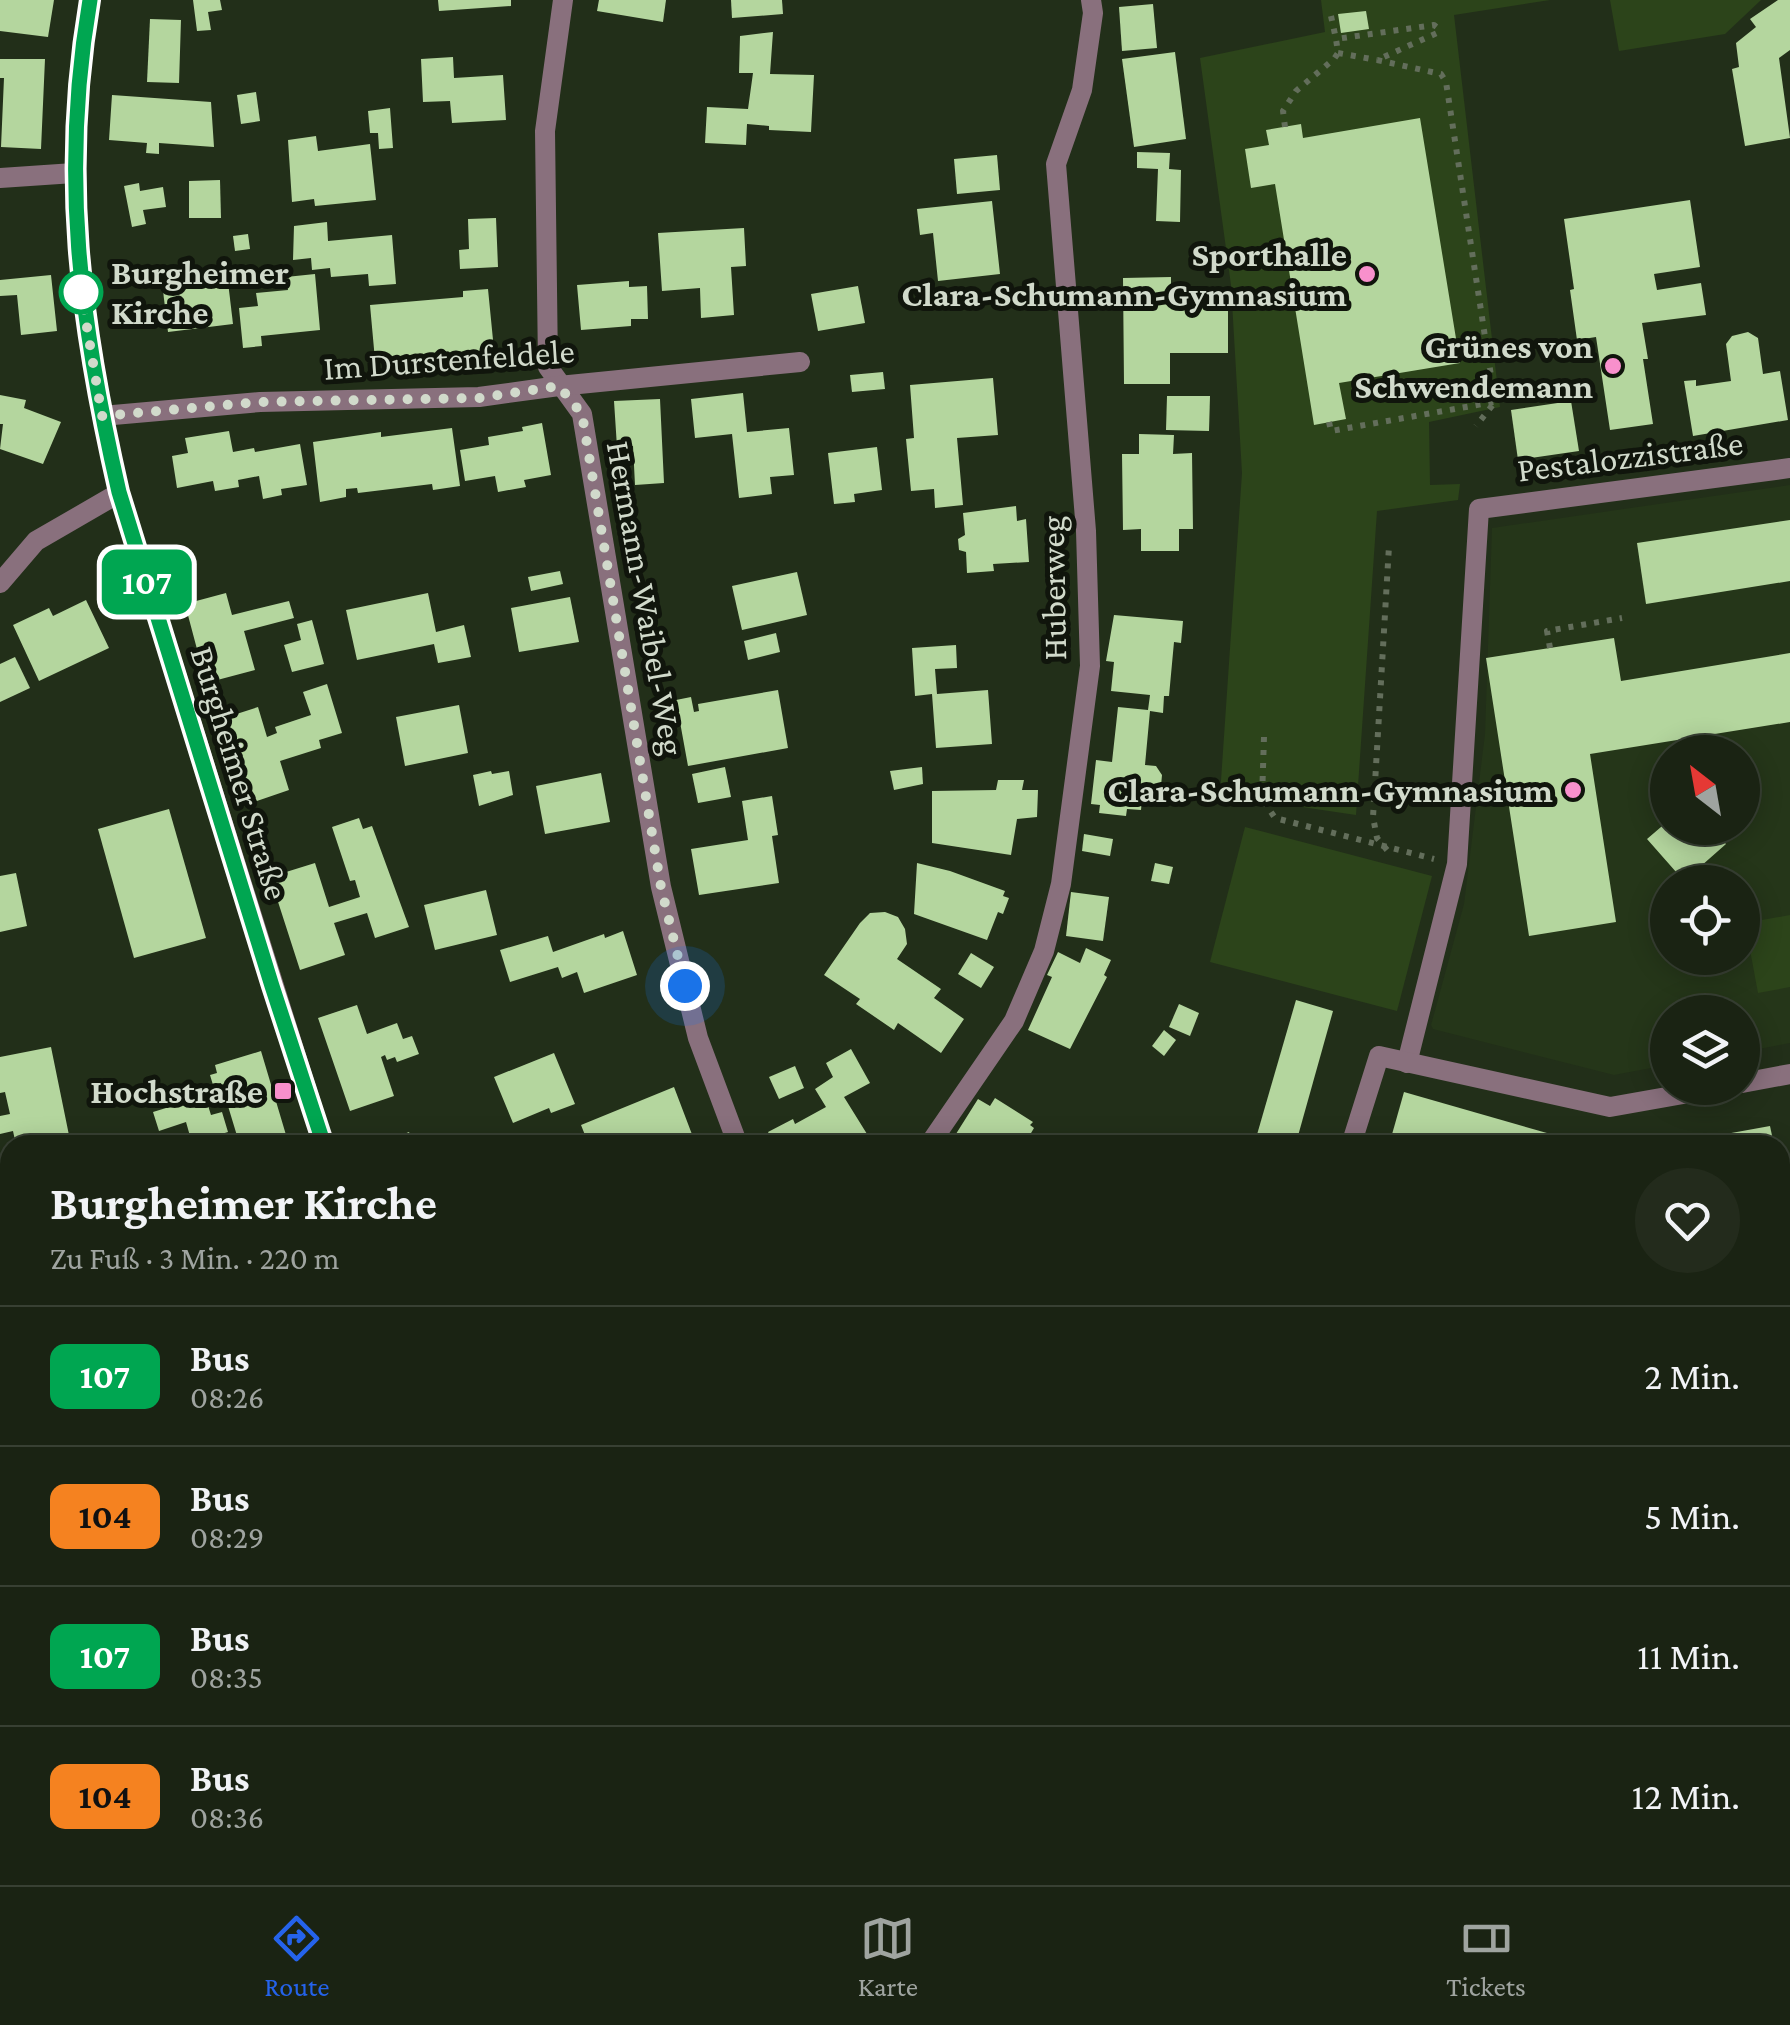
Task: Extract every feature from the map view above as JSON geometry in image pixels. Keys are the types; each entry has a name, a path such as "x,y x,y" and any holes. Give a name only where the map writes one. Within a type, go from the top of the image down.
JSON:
{"street":[{"name":"Burgheimer Straße","path":"90,0 80,56 74,174 81,294 102,416 119,492 321,1135"},
{"name":"Hermann-Waibel-Weg","path":"562,0 545,131 548,367 582,414 661,887 698,1038 734,1135"},
{"name":"Huberweg","path":"936,1135 1014,1021 1044,951 1062,884 1090,666 1086,531 1056,164 1082,90 1093,12 1091,0"},
{"path":"0,178 74,174"},
{"name":"Im Durstenfeldele","path":"102,416 260,402 479,398 559,386 800,362"},
{"name":"Pestalozzistraße","path":"1457,864 1479,509 1790,468"},
{"path":"0,583 36,541 119,492"},
{"path":"1407,1064 1457,864"},
{"path":"1355,1135 1379,1056 1610,1108 1650,1100"},
{"path":"1760,1080 1790,1074"}],"path":[{"path":"1331,16 1338,54"},
{"path":"1336,39 1434,25 1438,28 1437,33 1377,60"},
{"path":"1338,54 1441,74 1446,82 1495,402 1476,426"},
{"path":"1286,126 1283,111 1290,98 1338,54"},
{"path":"1329,422 1331,430 1495,402"},
{"path":"1387,850 1377,838 1373,817 1389,546"},
{"path":"1550,648 1547,631 1622,618"},
{"path":"1264,737 1262,799 1275,818 1387,850 1457,864"}],"shaded area":[{"path":"1321,0 1550,0 1454,15 1500,407 1429,422 1430,485 1460,484 1458,500 1377,511 1356,815 1220,795 1242,473 1231,285 1200,58 1325,32"},
{"path":"1610,0 1761,0 1725,34 1619,51"},
{"name":"Clara-Schumann-Gymnasium","path":"1790,485 1790,1043 1760,1049 1760,995 1650,995 1650,1068 1614,1075 1433,1029 1464,904 1485,734 1492,528"},
{"path":"1245,827 1432,876 1397,1011 1210,962"},
{"path":"1790,915 1790,987 1758,993 1755,975 1760,975 1760,920"}],"building":[{"path":"0,0 54,0 48,37 0,31"},
{"path":"193,0 220,0 222,10 208,12 211,30 197,31"},
{"path":"438,0 511,0 511,6 439,11"},
{"path":"599,0 666,0 663,22 597,11"},
{"path":"731,0 782,0 783,14 732,18"},
{"path":"1778,0 1790,0 1790,50 1779,58 1790,138 1745,146 1732,69 1739,67 1736,43 1756,27 1750,19"},
{"path":"1153,4 1157,48 1122,51 1119,7"},
{"path":"1366,11 1369,29 1341,33 1338,14"},
{"path":"150,19 181,20 179,83 147,82"},
{"path":"773,32 770,74 814,75 811,132 769,130 769,126 747,124 746,145 705,143 707,107 748,109 753,73 739,73 740,36"},
{"path":"1175,52 1186,139 1134,147 1122,59"},
{"path":"453,57 454,78 503,75 506,120 452,123 450,101 423,102 421,59"},
{"path":"0,59 45,59 41,149 1,147 4,78 0,78"},
{"path":"256,92 260,121 241,124 237,95"},
{"path":"112,95 211,102 214,147 159,143 159,154 146,153 147,143 109,140"},
{"path":"390,108 393,148 379,149 378,133 370,133 368,111"},
{"name":"Sporthalle Clara-Schumann-Gymnasium","path":"1420,118 1460,363 1339,383 1346,419 1314,425 1275,184 1251,188 1245,149 1269,145 1266,130 1301,124 1303,138"},
{"path":"316,136 318,151 370,144 376,200 315,206 314,199 292,202 288,140"},
{"path":"1137,152 1170,153 1169,169 1181,170 1180,222 1156,221 1158,169 1137,168"},
{"path":"997,155 1000,190 957,194 954,159"},
{"path":"220,180 221,218 189,218 189,181"},
{"path":"139,183 140,191 163,187 166,207 143,210 146,224 132,227 124,186"},
{"path":"1690,200 1700,267 1654,274 1657,290 1701,283 1706,315 1642,323 1653,424 1610,430 1596,337 1577,340 1564,219"},
{"path":"992,201 1000,274 938,281 933,233 920,235 917,209"},
{"path":"496,218 498,267 460,269 459,250 469,249 468,219"},
{"path":"327,222 328,241 392,235 396,284 369,286 368,274 331,277 330,268 312,270 311,258 293,260 294,226"},
{"path":"744,228 746,266 731,267 734,315 701,318 700,288 662,291 658,233"},
{"path":"248,234 250,249 235,251 233,236"},
{"path":"226,265 233,324 168,332 161,274"},
{"path":"315,274 320,330 261,336 262,346 243,348 239,308 258,306 256,293 288,290 286,277"},
{"path":"51,275 57,331 21,335 17,295 0,296 0,280"},
{"path":"1171,277 1171,305 1205,305 1205,289 1228,289 1228,353 1170,353 1170,384 1124,384 1123,278"},
{"path":"629,281 629,287 647,286 648,319 631,319 631,326 581,330 577,285"},
{"path":"858,286 865,323 818,331 811,294"},
{"path":"488,289 494,350 375,360 370,305 463,297 463,291"},
{"path":"1748,332 1758,338 1763,374 1780,371 1788,420 1693,436 1684,381 1696,380 1696,386 1731,381 1726,344 1732,336"},
{"path":"883,372 885,389 852,392 850,375"},
{"path":"993,378 998,435 957,438 963,505 935,508 934,489 911,491 906,439 914,438 910,385"},
{"path":"743,393 747,432 789,428 794,475 770,477 772,494 739,498 732,434 695,438 691,399"},
{"path":"0,395 26,400 24,408 61,422 43,464 0,449"},
{"path":"1167,396 1210,396 1209,431 1166,430"},
{"path":"660,399 664,483 635,485 633,446 617,447 614,401"},
{"path":"1571,401 1579,451 1518,460 1511,410"},
{"path":"542,423 551,475 524,480 526,487 498,492 495,476 465,481 460,450 489,445 488,437"},
{"path":"452,428 460,486 433,490 432,484 358,493 357,488 346,489 346,497 320,502 313,442 381,432 381,437"},
{"path":"229,431 233,452 300,444 307,485 281,489 282,495 263,499 259,476 238,480 239,487 215,491 213,481 177,488 172,456 188,453 185,438"},
{"path":"1139,434 1174,435 1173,454 1192,453 1193,529 1179,529 1179,551 1141,551 1141,529 1123,530 1122,454 1139,454"},
{"path":"877,447 882,490 854,494 855,502 834,504 828,453"},
{"path":"1016,506 1017,521 1026,519 1029,562 993,564 994,571 967,573 966,552 959,550 958,539 965,535 963,513"},
{"path":"1790,520 1790,581 1646,604 1637,543"},
{"path":"560,571 563,584 531,591 528,577"},
{"path":"797,572 807,615 742,630 732,586"},
{"path":"226,593 232,615 289,601 294,618 244,631 255,670 206,683 185,604"},
{"path":"428,593 436,632 464,625 471,657 438,663 434,644 357,660 346,610"},
{"path":"570,597 579,642 519,652 511,608"},
{"path":"86,600 109,648 39,681 13,625 49,608 53,616"},
{"path":"1114,615 1183,621 1181,643 1174,642 1169,696 1164,696 1163,713 1150,711 1145,765 1156,766 1162,775 1161,786 1143,789 1141,810 1127,809 1126,816 1099,813 1100,805 1091,804 1096,760 1112,762 1118,707 1148,710 1150,695 1111,691 1114,662 1106,661"},
{"path":"312,620 324,664 292,672 284,645 301,640 297,624"},
{"path":"776,633 780,652 748,660 744,641"},
{"path":"1614,638 1621,681 1790,653 1790,722 1709,735 1650,735 1650,744 1590,754 1616,922 1529,936 1486,658"},
{"path":"956,645 957,668 935,669 937,694 988,690 992,744 936,748 932,694 915,696 912,648"},
{"path":"15,657 30,688 0,702 0,664"},
{"path":"327,684 342,733 319,740 321,748 280,761 289,790 248,804 221,719 258,707 267,737 277,733 275,727 311,715 303,692"},
{"path":"778,690 788,748 688,766 676,700 691,697 694,712 699,711 698,704"},
{"path":"459,705 468,753 405,766 396,717"},
{"path":"725,767 731,797 698,803 692,774"},
{"path":"922,767 923,784 894,790 890,771"},
{"path":"509,771 513,795 479,806 473,775"},
{"path":"601,773 610,822 545,834 536,786"},
{"path":"998,780 1024,780 1022,790 1038,790 1037,817 1017,819 1011,855 932,843 932,791 996,790"},
{"path":"772,796 778,835 772,836 779,883 699,895 691,849 748,840 742,801"},
{"path":"169,809 206,938 134,958 98,829"},
{"path":"359,818 363,829 372,826 409,927 375,938 367,913 334,923 345,955 300,970 270,877 315,863 329,907 360,897 355,880 350,881 332,827"},
{"path":"1084,834 1113,839 1110,856 1082,851"},
{"path":"1652,845 1725,845 1702,865 1670,865"},
{"path":"917,863 1005,891 1003,896 1009,898 1003,914 998,912 987,940 914,914"},
{"path":"1155,863 1173,867 1169,884 1151,881"},
{"path":"16,873 27,926 0,932 0,876"},
{"path":"486,890 497,935 435,950 424,905"},
{"path":"1071,892 1109,897 1103,941 1066,936"},
{"path":"885,912 898,917 905,929 907,944 897,959 941,989 934,998 964,1019 941,1053 898,1023 894,1030 856,1004 860,999 824,975 860,923 870,913"},
{"path":"623,931 637,975 584,993 577,972 562,978 558,967 510,982 500,950 548,936 553,952"},
{"path":"1086,948 1111,960 1104,975 1107,977 1070,1049 1028,1030 1052,977 1047,975 1058,952 1080,963"},
{"path":"971,953 994,967 981,988 958,974"},
{"path":"1296,1000 1333,1011 1298,1135 1257,1135"},
{"path":"1179,1004 1199,1013 1190,1036 1169,1027"},
{"path":"357,1005 367,1034 397,1023 403,1039 412,1036 419,1054 397,1062 395,1057 381,1057 394,1096 350,1111 318,1018"},
{"path":"1164,1030 1176,1040 1164,1056 1152,1046"},
{"path":"51,1047 69,1135 14,1135 13,1131 0,1134 0,1116 10,1114 5,1092 0,1093 0,1057"},
{"path":"851,1049 870,1083 844,1097 867,1135 770,1135 768,1132 793,1119 795,1124 826,1107 815,1089 833,1077 826,1063"},
{"path":"261,1051 286,1135 237,1135 221,1083 213,1085 210,1075 217,1073 215,1065"},
{"path":"554,1053 575,1104 551,1113 549,1108 513,1123 494,1077"},
{"path":"795,1066 804,1088 779,1099 769,1077"},
{"path":"674,1087 692,1135 585,1135 581,1125"},
{"path":"1404,1092 1554,1135 1392,1135"},
{"path":"205,1096 211,1115 222,1112 228,1132 190,1135 186,1122 159,1131 153,1112"},
{"path":"995,1098 1033,1122 1030,1135 955,1135 978,1099 990,1106"},
{"path":"1770,1126 1772,1135 1720,1135"}],"bus line":[{"name":"107","path":"90,0 80,56 74,174 81,294 102,416 119,492 321,1135"}],"place":[{"name":"Sporthalle Clara-Schumann-Gymnasium","path":"1367,274"},
{"name":"Burgheimer Kirche","path":"81,292"},
{"name":"Grünes von Schwendemann","path":"1613,366"},
{"name":"Clara-Schumann-Gymnasium","path":"1573,790"},
{"name":"Hochstraße","path":"283,1091"}],"route":[{"path":"81,292 102,416 260,402 479,398 559,386 582,414 661,887 685,986"}]}
